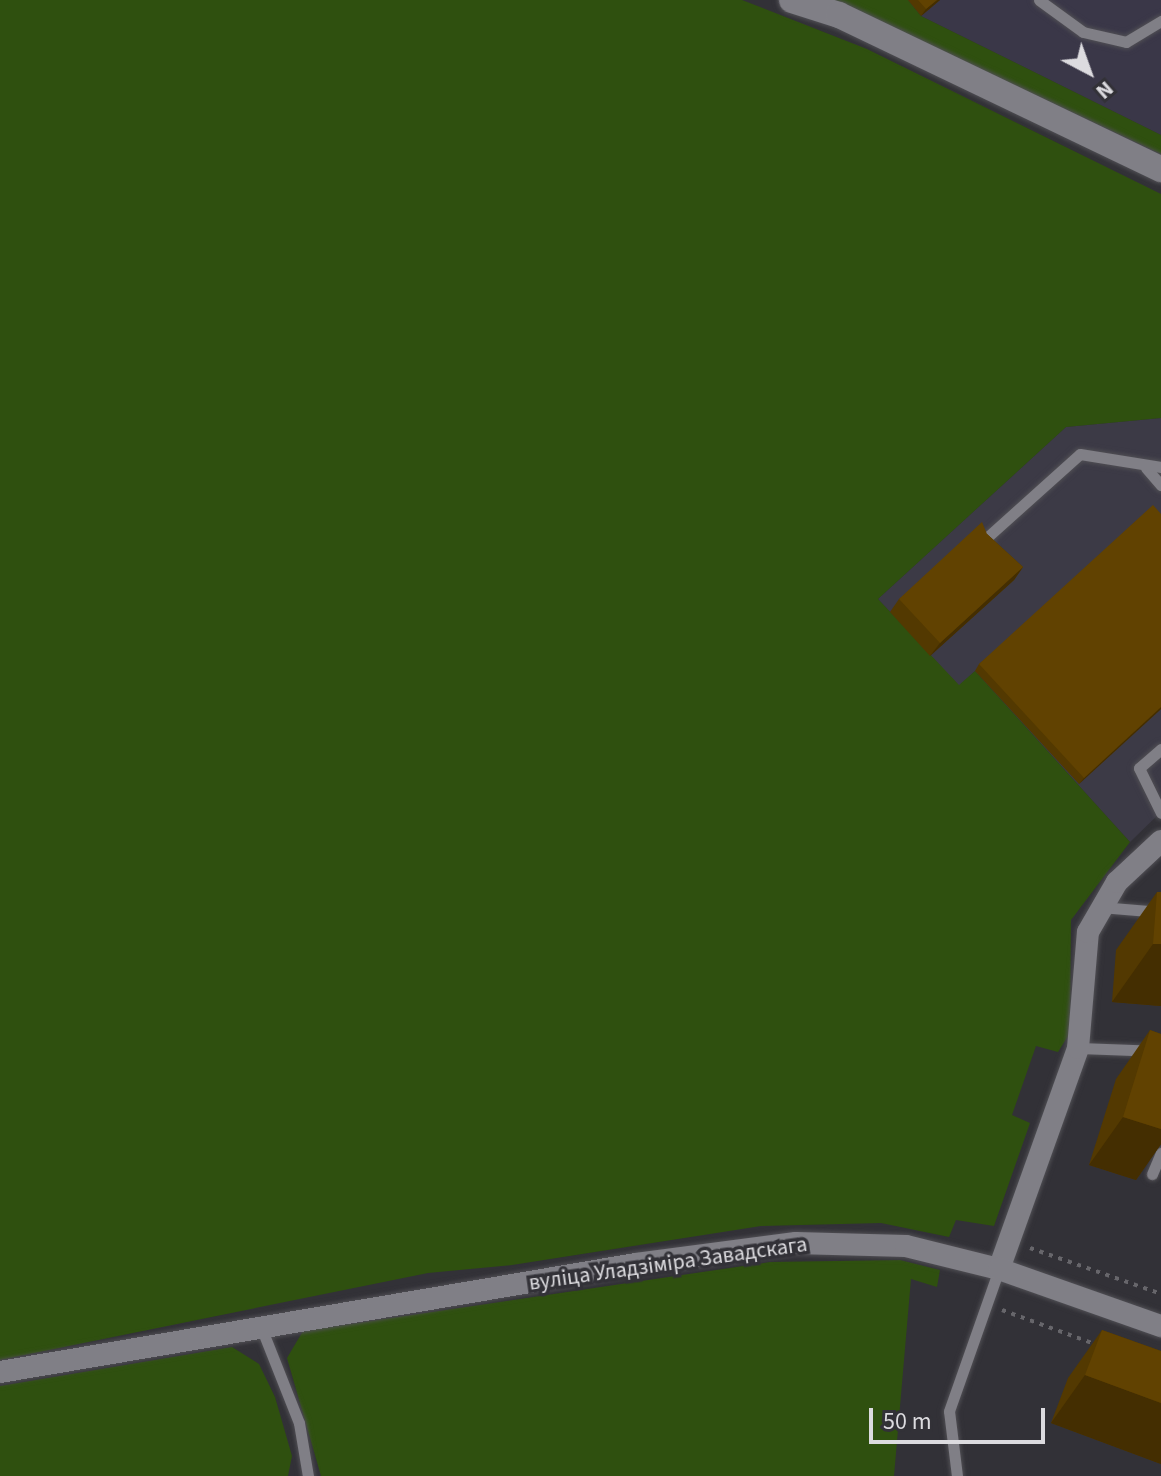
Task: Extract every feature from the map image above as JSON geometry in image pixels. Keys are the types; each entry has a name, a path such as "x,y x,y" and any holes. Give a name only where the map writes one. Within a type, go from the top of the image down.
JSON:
{"street":[{"path":"792,0 839,15 1161,169"},
{"path":"999,1269 1078,1048 1088,932 1099,907 1117,882 1161,841"},
{"name":"вуліца Уладзіміра Завадскага","path":"0,1372 261,1327 796,1243 906,1246 999,1269 1161,1326"}],"lane":[{"path":"1039,0 1083,32 1126,42 1161,21"},
{"path":"1002,557 983,541 1080,454 1146,468 1161,467"},
{"path":"1146,468 1161,485"},
{"path":"1161,749 1139,768 1161,813"},
{"path":"1099,907 1161,912"},
{"path":"1078,1048 1161,1051"},
{"path":"1152,1174 1161,1153"},
{"path":"957,1476 949,1411 999,1269"},
{"path":"261,1327 299,1423 308,1476"}],"path":[{"path":"1009,1240 1161,1294"},
{"path":"987,1304 1103,1347"}],"shaded area":[{"path":"908,0 1161,0 1161,135 921,16"},
{"path":"1161,418 1161,812 1130,842 975,671 959,686 878,599 1066,427"}],"green space":[{"path":"0,0 742,0 867,49 1161,194 1161,418 1066,427 878,599 959,685 975,671 1130,842 1071,920 1070,1033 1058,1052 1036,1046 1012,1115 1030,1123 994,1226 956,1220 949,1237 881,1223 761,1226 512,1265 428,1273 0,1360"},
{"path":"834,0 908,0 921,16 1161,135 1161,154"},
{"path":"900,1260 940,1270 937,1287 911,1279 894,1476 321,1476 287,1358 303,1331 770,1262"},
{"path":"232,1347 259,1364 275,1397 292,1456 288,1476 0,1476 0,1386"}],"building":[{"path":"918,0 937,0 926,9"},
{"path":"1153,505 1161,514 1161,707 1084,778 979,664"},
{"path":"982,522 987,534 1023,567 940,643 899,599"},
{"path":"1157,892 1161,892 1161,944 1153,944"},
{"path":"1150,1030 1161,1034 1161,1129 1123,1117"},
{"path":"1102,1330 1161,1351 1161,1403 1085,1375"}]}
